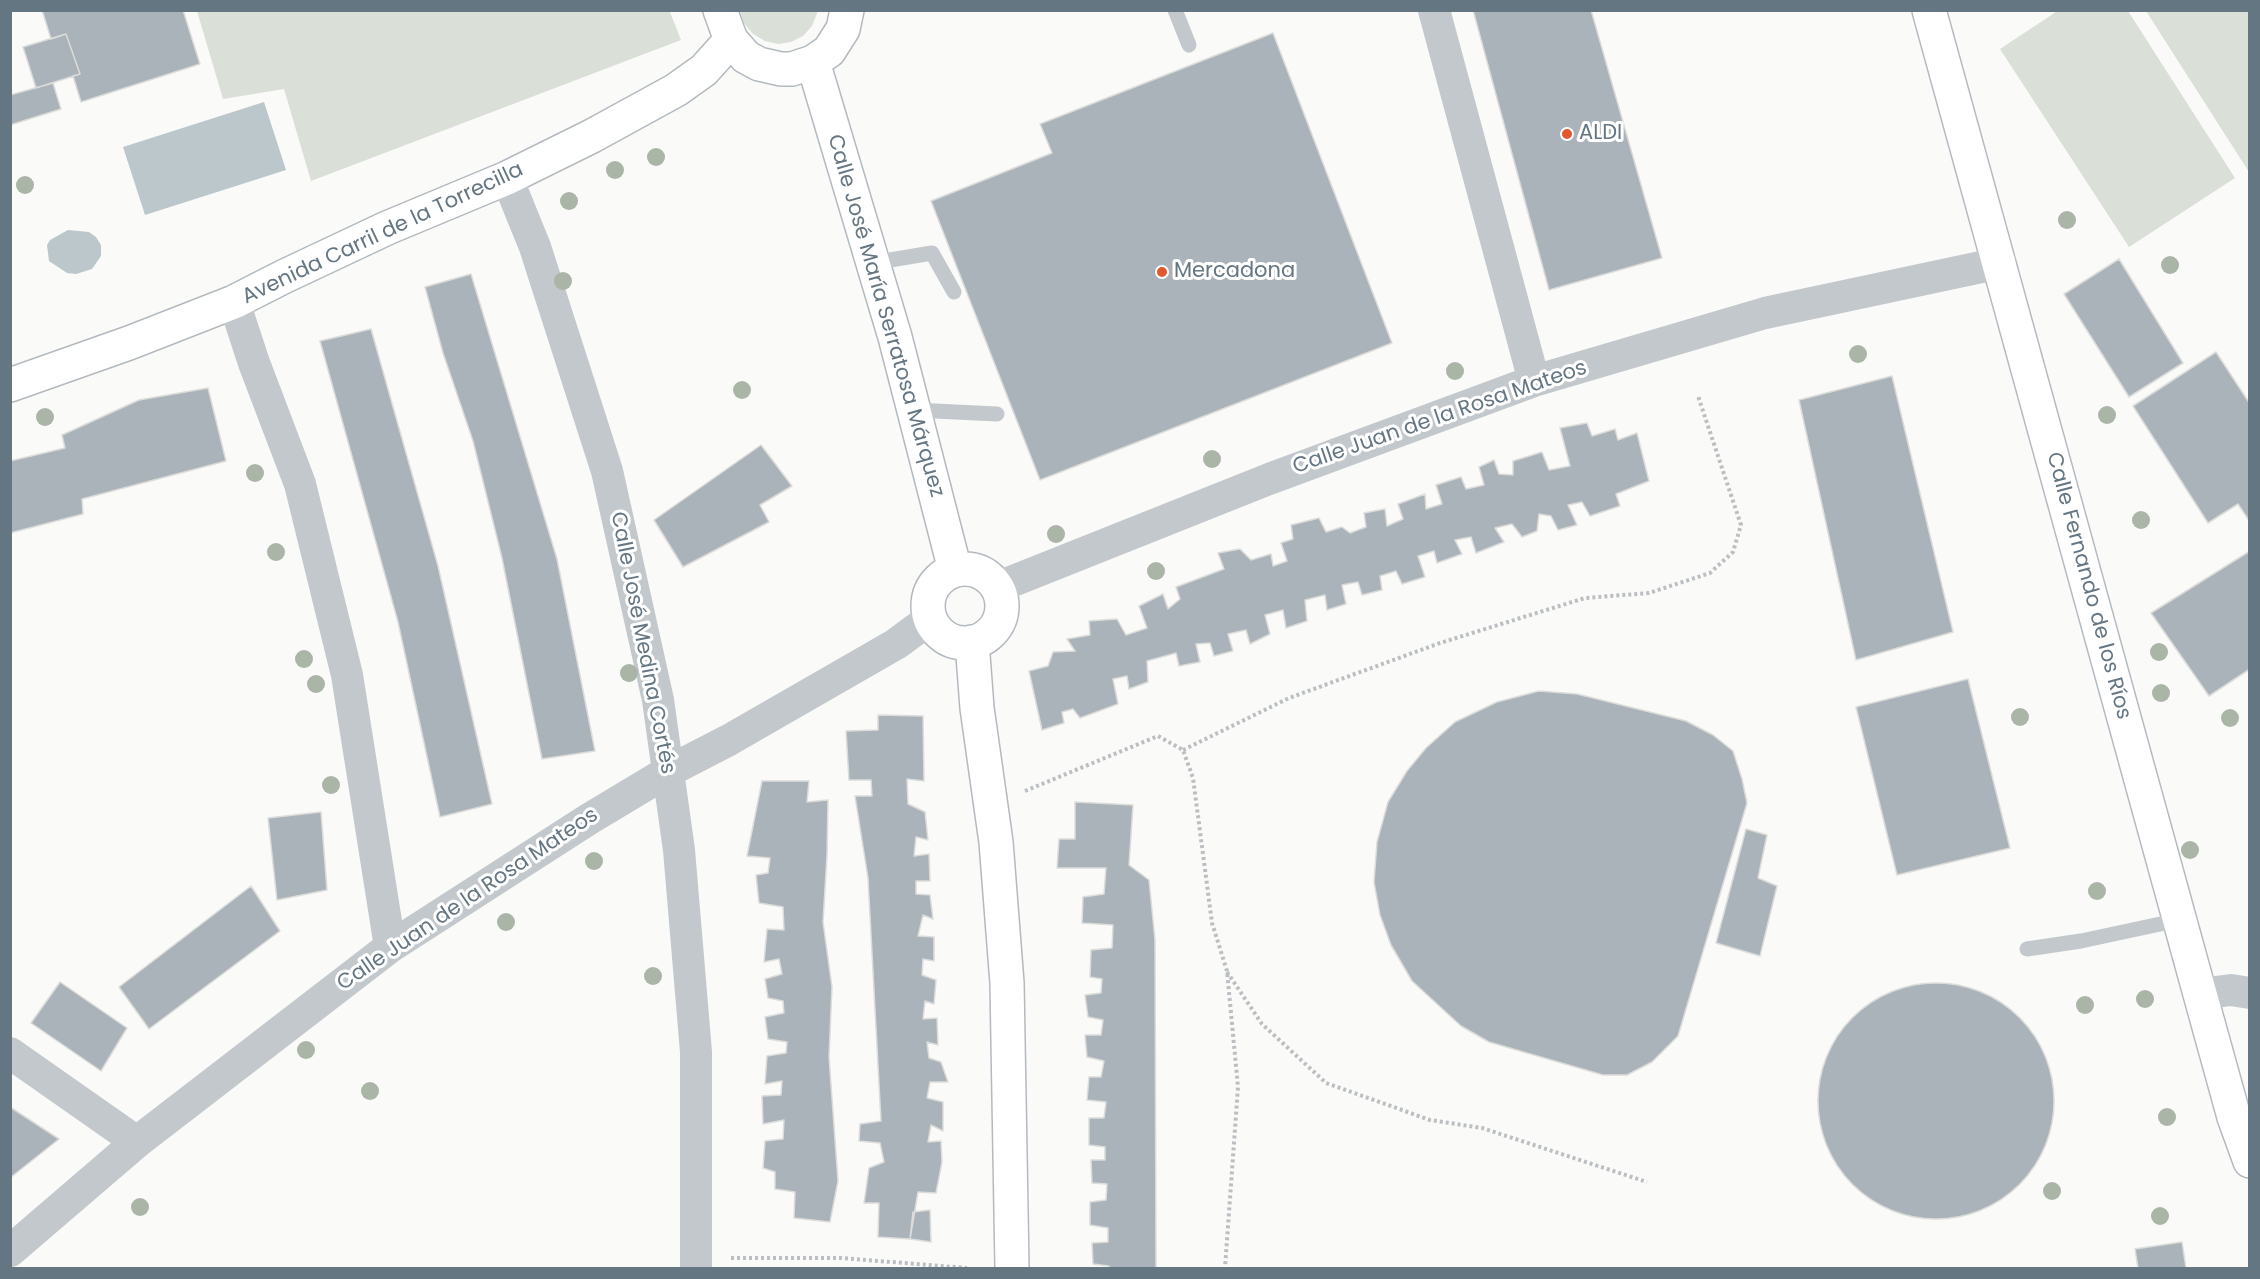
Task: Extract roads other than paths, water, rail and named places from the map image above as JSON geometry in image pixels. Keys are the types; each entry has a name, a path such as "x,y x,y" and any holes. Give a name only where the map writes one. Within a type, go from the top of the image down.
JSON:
{"main road":[{"path":"726,25 746,57 759,64 792,69 813,62 829,51 843,29 847,10"},
{"name":"Calle Fernando de los Ríos","path":"1929,10 2234,1117 2250,1161"},
{"name":"Avenida Carril de la Torrecilla","path":"10,384 129,343 234,302 387,228 507,178 592,136 676,90 704,70 726,25"},
{"name":"Calle José María Serratosa Márquez","path":"813,62 895,337 955,570"},
{"path":"968,569 985,575 998,587 1001,615 996,626 983,638 972,642 959,642 946,638 936,629 930,619 928,606 933,588 944,575 955,570 968,569"},
{"path":"972,642 977,708 996,842 1007,983 1012,1269"}],"street":[{"path":"1434,10 1534,381"},
{"name":"Calle José Medina Cortés","path":"507,178 535,246 607,471 658,700 679,850 696,1052 696,1264"},
{"name":"Calle Juan de la Rosa Mateos","path":"998,587 1269,478 1534,381 1765,313 2000,263"},
{"path":"234,302 254,363 300,484 345,663 390,947"},
{"name":"Calle Juan de la Rosa Mateos","path":"10,1251 137,1142 390,947 589,819 669,771 729,740 896,644 930,619"},
{"path":"2200,994 2231,990 2250,993"},
{"path":"10,1053 137,1142"}],"lane":[{"path":"1174,10 1189,45"},
{"path":"872,263 932,253 954,292"},
{"path":"914,410 997,414"},
{"path":"2027,949 2081,941 2180,920"}],"place":[{"name":"ALDI","path":"1567,134"},
{"name":"Mercadona","path":"1162,272"}]}
